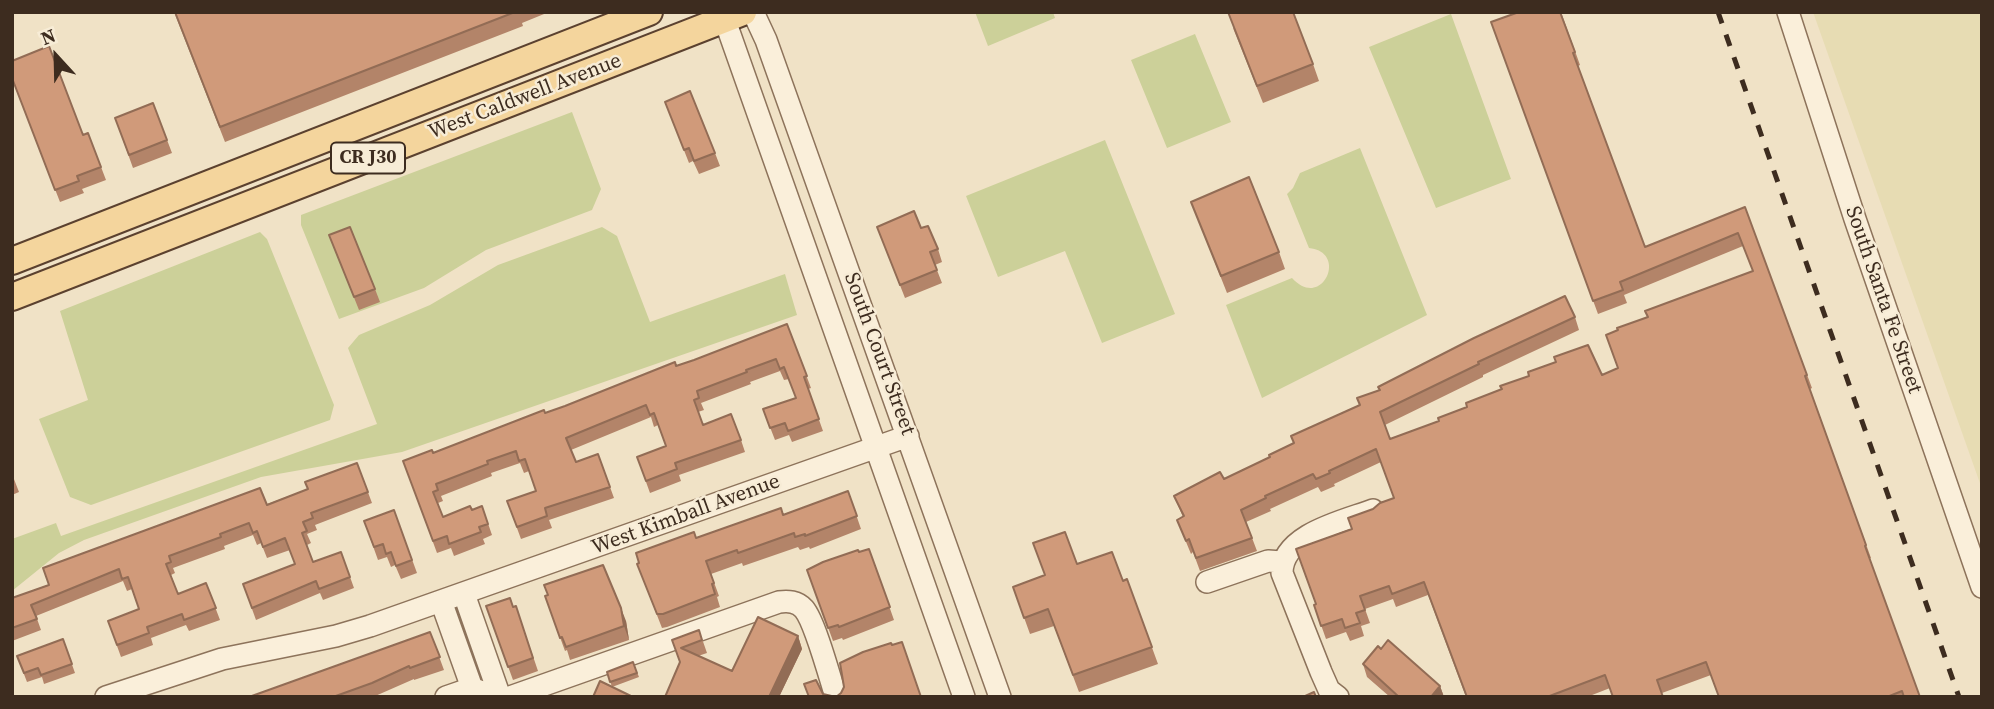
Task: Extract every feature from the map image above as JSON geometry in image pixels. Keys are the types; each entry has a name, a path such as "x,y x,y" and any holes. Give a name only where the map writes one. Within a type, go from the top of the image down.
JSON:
{"main road":[{"name":"West Caldwell Avenue","path":"12,261 649,12"},
{"name":"West Caldwell Avenue","path":"12,297 730,15"},
{"path":"262,200 269,184 279,175 400,127 431,97"}],"street":[{"name":"South Court Street","path":"753,12 766,40 1000,697"},
{"name":"South Santa Fe Street","path":"1788,12 1859,232 1982,587"},
{"name":"South Court Street","path":"730,15 875,447 964,697"},
{"name":"West Kimball Avenue","path":"106,697 151,689 222,659 336,636 464,594 908,436"},
{"path":"1326,695 1282,573 1282,562 1298,542 1316,532 1373,510"},
{"path":"1207,582 1268,561 1282,562"},
{"path":"464,594 500,697"},
{"path":"442,601 471,688"},
{"path":"510,697 779,602 789,601 798,604 809,618 836,697"},
{"path":"446,697 471,688 493,697"}],"shaded area":[{"path":"1813,12 1982,12 1982,489"}],"green space":[{"path":"975,12 1053,12 1055,18 988,46"},
{"path":"1451,14 1511,179 1436,208 1369,47"},
{"path":"1195,34 1231,122 1167,148 1131,60"},
{"path":"572,112 601,189 592,210 486,250 424,288 339,319 301,225 301,215"},
{"path":"1105,140 1175,314 1102,343 1065,251 998,277 966,196"},
{"path":"1360,148 1427,315 1262,398 1226,305 1292,278 1303,286 1313,288 1327,277 1327,259 1321,252 1309,248 1287,194 1300,173"},
{"path":"602,227 617,236 650,322 785,274 797,315 402,452 261,477 84,540 59,553 12,591 12,539 56,523 61,536 377,424 348,348 359,335 430,305 498,265"},
{"path":"260,232 267,239 334,405 330,420 91,505 70,497 39,419 88,400 60,311"}],"building":[{"path":"175,12 515,12 220,127"},
{"path":"1228,12 1293,12 1313,64 1257,86"},
{"path":"1519,12 1560,12 1645,247 1745,207 1920,697 1904,697 1902,691 1887,697 1719,697 1706,662 1657,680 1663,697 1613,697 1605,675 1547,697 1467,697 1424,582 1392,594 1389,586 1360,596 1365,610 1356,613 1360,623 1345,628 1342,619 1321,626 1296,549 1352,529 1348,518 1394,498 1376,449 1316,479 1313,474 1241,510 1252,538 1196,558 1189,539 1186,541 1177,520 1184,516 1174,496 1220,472 1224,479 1270,457 1269,455 1294,443 1291,436 1360,405 1357,398 1380,390 1378,387 1474,338 1565,296 1575,317 1380,412 1390,439 1439,421 1438,418 1467,407 1466,403 1502,389 1500,386 1529,376 1528,372 1556,362 1554,357 1588,345 1602,375 1618,368 1606,335 1618,330 1617,328 1648,317 1645,311 1753,271 1738,233 1620,282 1623,290 1593,301 1491,22"},
{"path":"49,46 83,135 88,133 101,167 77,176 79,181 55,190 12,78 12,61"},
{"path":"690,91 715,153 694,161 689,148 684,150 665,102"},
{"path":"153,103 167,140 129,155 115,118"},
{"path":"1249,177 1279,252 1221,276 1191,202"},
{"path":"914,211 921,228 928,226 938,249 930,252 937,270 900,285 877,227"},
{"path":"350,227 375,289 354,297 329,235"},
{"path":"787,324 807,376 804,377 819,419 788,431 785,423 770,428 763,409 796,398 784,367 780,369 776,359 697,391 699,398 694,400 703,425 731,414 741,440 675,463 677,469 646,481 637,457 666,446 654,413 650,415 646,405 566,438 576,462 598,454 610,487 545,508 547,516 517,527 507,501 536,491 525,459 519,461 516,451 436,484 438,490 433,492 443,517 470,506 472,510 482,506 488,524 479,527 481,532 449,544 447,536 433,541 403,461 432,450 433,453 544,410 545,413 565,406 675,362 676,366 694,360"},
{"path":"357,463 368,492 311,513 313,518 303,522 307,531 302,533 313,562 341,552 350,577 319,589 316,581 252,608 243,584 295,564 285,538 263,547 257,531 253,533 249,523 220,534 221,537 169,556 171,562 166,564 178,594 206,583 216,608 184,620 182,614 147,627 149,633 117,645 108,621 139,609 128,577 122,579 119,569 31,605 37,619 12,628 12,598 49,585 43,568 260,488 267,505 308,489 305,482"},
{"path":"848,491 857,516 805,536 795,537 794,533 706,561 715,594 657,614 637,564 636,553 694,532 696,538 781,508 783,515"},
{"path":"394,510 412,560 396,566 391,552 386,554 383,544 374,547 364,521"},
{"path":"1065,532 1077,564 1112,552 1123,581 1127,579 1152,647 1073,675 1048,609 1024,618 1013,587 1045,575 1033,543"},
{"path":"869,549 890,607 839,627 828,628 807,570 858,550"},
{"path":"603,565 621,608 624,626 566,647 562,637 560,638 545,596 548,595 544,585"},
{"path":"510,598 513,607 516,606 533,658 508,667 486,606"},
{"path":"758,617 798,636 769,697 665,697 680,662 672,640 699,630 702,640 681,648 732,671"},
{"path":"430,632 440,657 410,668 409,666 372,683 333,697 249,697"},
{"path":"63,639 72,664 41,675 38,668 24,673 17,656"},
{"path":"1388,640 1440,686 1431,697 1399,697 1363,664 1378,646 1381,649"},
{"path":"902,642 921,697 836,697 844,687 840,663 863,652"},
{"path":"633,662 637,673 610,682 607,672"},
{"path":"816,680 823,694 836,697 809,697 804,684"},
{"path":"600,681 633,697 593,697"},
{"path":"1314,692 1316,697 1303,697"}],"railway":[{"path":"1718,12 1959,697"}]}
